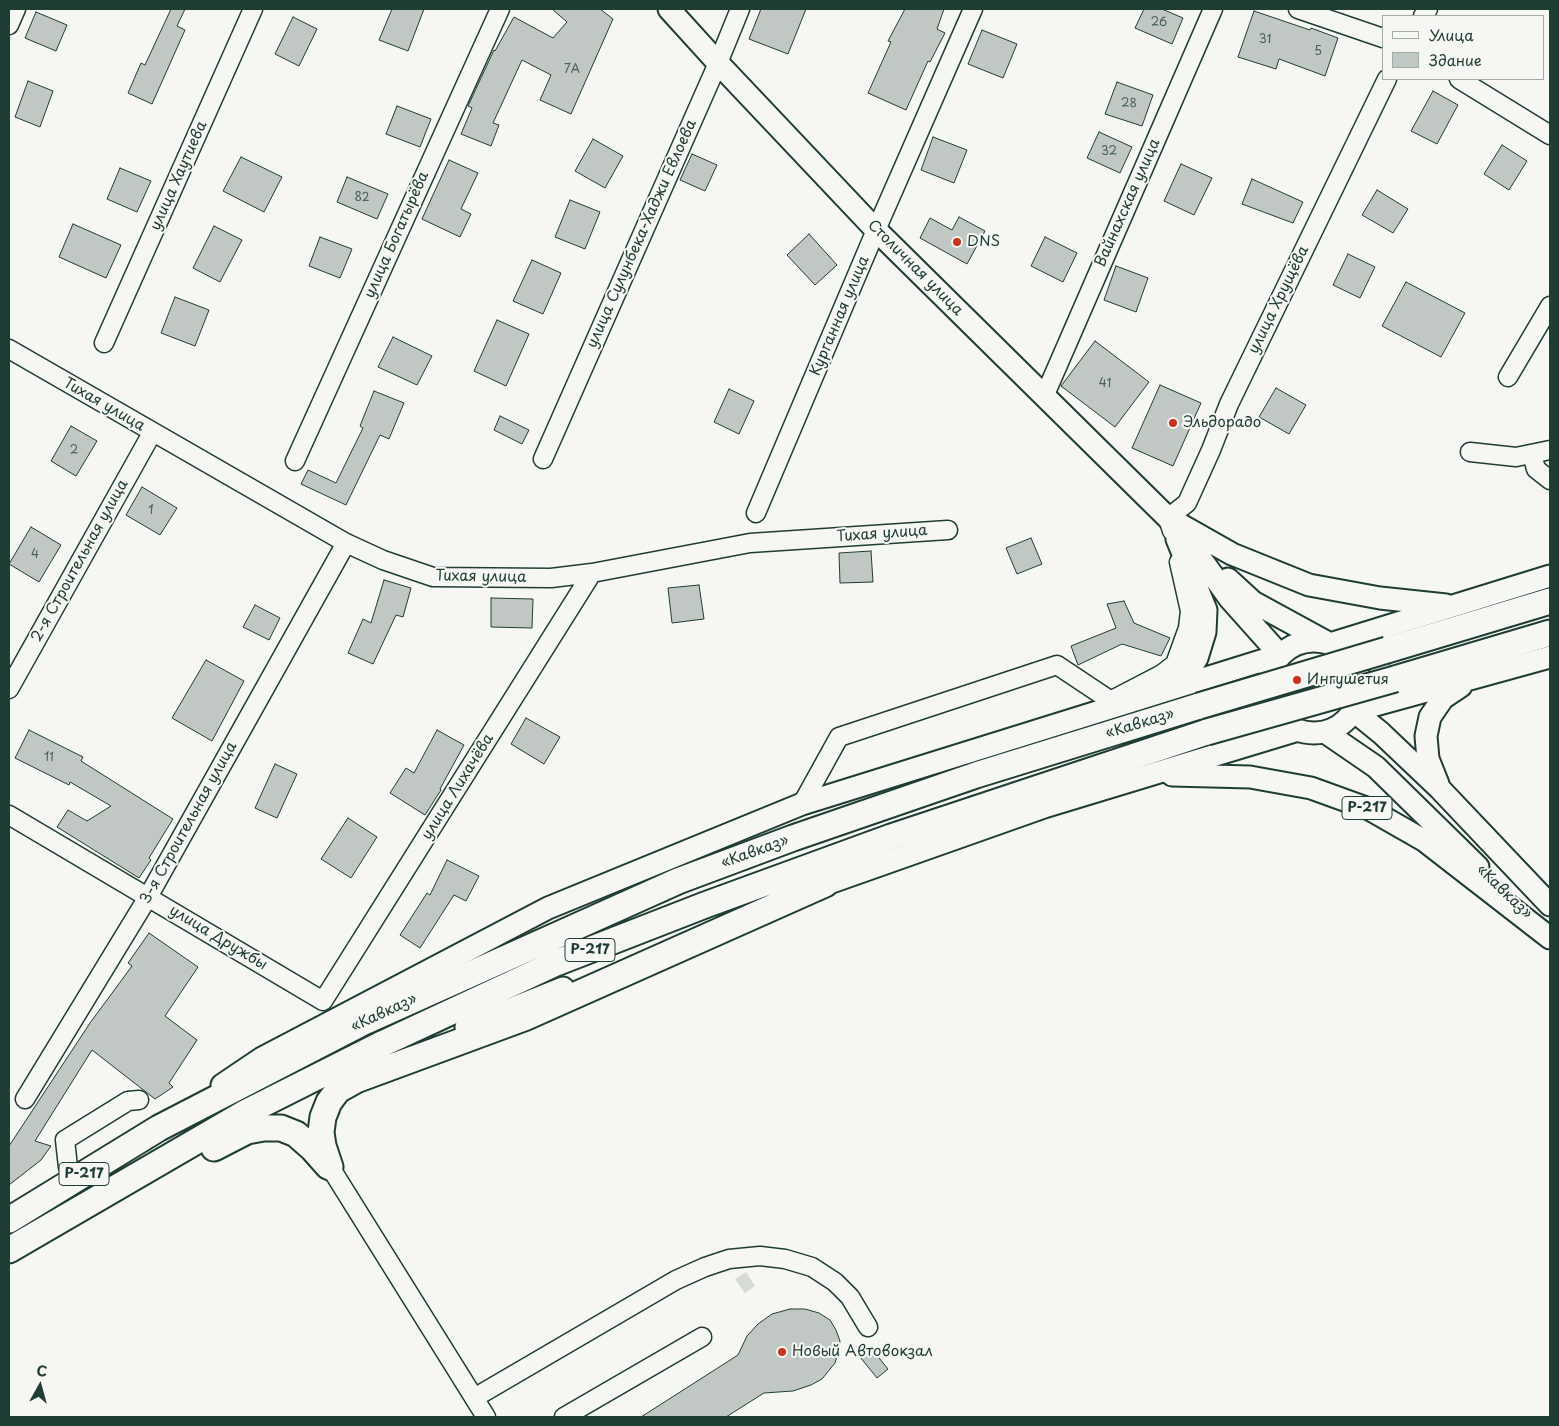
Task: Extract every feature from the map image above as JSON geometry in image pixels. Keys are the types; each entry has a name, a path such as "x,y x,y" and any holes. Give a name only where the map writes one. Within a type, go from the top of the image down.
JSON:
{"highway":[{"name":"«Кавказ»","path":"9,1220 159,1128 366,1021 678,881 793,838 976,775 1550,601"},
{"name":"«Кавказ»","path":"9,1250 148,1168 280,1094 556,963 705,904 891,837 1207,732 1550,633"},
{"path":"330,1167 323,1146 321,1132 323,1118 329,1102 338,1090 356,1080 524,1018 825,884"},
{"path":"9,1256 48,1241 182,1165 248,1131 264,1128 281,1128 296,1134 330,1167"}],"main road":[{"name":"Столичная улица","path":"670,9 718,63 876,230 1168,518"},
{"path":"1168,518 1188,541 1230,599 1280,655"},
{"path":"1168,518 1232,554 1309,585 1380,598 1457,606"},
{"name":"Р-217","path":"1167,692 1185,678 1196,658 1206,632 1206,610 1168,518"},
{"path":"1188,541 1253,602 1330,644 1345,653 1356,667 1360,694 1354,711 1342,724 1325,732 1316,733 1298,730 1283,721 1269,698 1268,688 1271,671 1280,655 1287,649 1303,642 1312,641 1330,644 1550,576"},
{"name":"Р-217","path":"159,1128 262,1058 548,908 802,804 1118,703 1167,692 1280,655"},
{"path":"1354,711 1550,657"},
{"path":"1440,789 1428,759 1426,736 1430,717 1443,698 1470,679"},
{"name":"«Кавказ»","path":"1354,711 1381,733 1440,789 1550,904"},
{"name":"Р-217","path":"280,1094 430,1041 825,884 1044,807 1298,730"},
{"name":"«Кавказ»","path":"1325,732 1376,767 1550,938"},
{"name":"Р-217","path":"1147,775 1225,775 1250,777 1311,788 1369,809 1425,841 1550,938"}],"street":[{"path":"9,25 16,9"},
{"name":"улица Хаутиева","path":"104,343 253,9"},
{"name":"улица Богатырёва","path":"294,460 500,9"},
{"name":"улица Сулунбека-Хаджи Евлоева","path":"543,459 718,63 740,9"},
{"name":"Курганная улица","path":"756,513 876,230 973,9"},
{"name":"Вайнахская улица","path":"1044,397 1213,9"},
{"path":"1298,9 1382,38"},
{"name":"улица Хрущёва","path":"1168,518 1187,503 1229,404 1387,80"},
{"path":"1461,80 1550,135"},
{"path":"1508,377 1550,306"},
{"name":"Тихая улица","path":"9,350 346,543 383,560 433,577 551,578 592,573 750,543 948,530"},
{"name":"2-я Строительная улица","path":"9,689 152,433"},
{"path":"1470,452 1516,457 1550,450"},
{"path":"1532,454 1536,468 1550,480"},
{"path":"802,804 839,737 1057,665 1118,703 1175,664 1188,628 1190,612 1168,518"},
{"name":"3-я Строительная улица","path":"25,1099 148,897 346,543"},
{"name":"улица Лихачёва","path":"323,1002 592,573"},
{"name":"улица Дружбы","path":"9,815 323,1002"},
{"path":"68,1167 65,1140 128,1101 139,1100"},
{"path":"330,1167 486,1417"},
{"path":"474,1398 676,1280 704,1267 729,1259 760,1256 785,1259 812,1267 835,1282 850,1297 868,1327"},
{"path":"564,1417 702,1337"}],"shaded area":[{"path":"746,1272 755,1286 745,1293 735,1279"}],"building":[{"path":"171,9 185,9 177,26 185,30 152,104 128,93 141,63 145,65"},
{"path":"392,9 424,9 408,51 379,40"},
{"path":"552,9 600,9 613,19 571,114 540,100 551,75 522,60 493,123 499,125 491,146 461,134 472,108 468,106 494,50 514,17 553,38 567,22"},
{"path":"761,9 806,9 788,54 749,39"},
{"path":"905,9 944,9 937,29 945,33 930,62 928,61 906,110 868,93 891,42 888,41"},
{"path":"1144,9 1162,9 1183,18 1172,44 1135,28"},
{"path":"1254,11 1338,38 1325,76 1279,59 1276,69 1238,57"},
{"path":"36,12 67,25 56,51 25,38"},
{"path":"293,17 317,29 299,66 275,54"},
{"path":"982,30 1017,44 1003,78 968,64"},
{"path":"28,81 53,91 40,127 15,117"},
{"path":"1117,82 1153,95 1142,126 1105,114"},
{"path":"1433,91 1458,105 1437,144 1411,131"},
{"path":"397,106 431,119 420,147 386,134"},
{"path":"1099,132 1132,147 1120,173 1087,158"},
{"path":"933,137 967,150 954,183 921,170"},
{"path":"593,139 623,156 605,188 575,171"},
{"path":"1502,145 1527,161 1509,190 1484,174"},
{"path":"692,154 717,165 705,191 680,180"},
{"path":"241,157 282,177 264,212 223,191"},
{"path":"449,160 478,173 461,209 471,214 460,237 422,219"},
{"path":"1181,164 1212,178 1194,215 1164,201"},
{"path":"120,168 151,181 137,212 107,199"},
{"path":"347,177 388,194 377,219 337,202"},
{"path":"1252,179 1303,202 1293,223 1242,204"},
{"path":"1377,190 1408,209 1393,233 1362,215"},
{"path":"570,200 600,212 585,249 555,237"},
{"path":"959,217 985,231 967,264 920,238 930,218 952,230"},
{"path":"73,224 121,245 106,278 59,257"},
{"path":"214,226 242,240 220,282 193,268"},
{"path":"809,234 837,265 815,285 787,255"},
{"path":"320,237 352,249 340,278 309,266"},
{"path":"1045,237 1077,253 1063,282 1031,266"},
{"path":"1348,254 1375,267 1360,298 1333,285"},
{"path":"532,260 561,273 543,314 513,301"},
{"path":"1116,266 1148,278 1136,312 1104,300"},
{"path":"1406,282 1465,313 1441,357 1382,326"},
{"path":"175,297 209,310 195,346 161,333"},
{"path":"497,320 529,334 506,386 474,371"},
{"path":"393,337 432,356 417,385 378,367"},
{"path":"1095,341 1149,382 1115,427 1061,386"},
{"path":"1160,385 1201,403 1173,466 1132,448"},
{"path":"1276,388 1306,405 1289,434 1259,417"},
{"path":"729,389 754,401 739,434 714,422"},
{"path":"374,391 404,403 389,439 380,435 346,505 301,484 308,470 336,483 363,428 360,426"},
{"path":"500,416 529,430 522,444 494,430"},
{"path":"71,426 97,441 76,476 51,461"},
{"path":"142,487 177,508 160,535 126,515"},
{"path":"31,527 61,545 39,582 9,564"},
{"path":"1031,538 1042,564 1017,574 1006,548"},
{"path":"871,551 873,582 840,583 839,553"},
{"path":"384,580 411,588 403,617 396,615 373,664 348,653 363,619 371,623"},
{"path":"699,585 704,619 672,623 668,588"},
{"path":"491,598 533,599 532,628 491,627"},
{"path":"1124,601 1134,623 1170,638 1161,656 1122,644 1078,665 1071,646 1116,628 1107,604"},
{"path":"255,605 280,618 269,640 243,627"},
{"path":"206,660 244,681 212,741 172,718"},
{"path":"526,718 560,737 544,764 511,744"},
{"path":"29,730 83,757 81,761 173,819 139,878 57,827 68,810 87,821 111,806 70,782 69,785 15,758"},
{"path":"437,730 464,745 441,790 425,815 390,793 406,768 414,773"},
{"path":"275,764 297,774 277,818 255,808"},
{"path":"348,818 377,837 351,878 321,859"},
{"path":"447,860 479,876 466,901 454,895 420,948 400,935 427,893 430,895"},
{"path":"149,933 198,967 165,1016 197,1040 169,1083 173,1087 155,1099 92,1050 35,1141 51,1146 41,1160 9,1185 9,1146 90,1023 132,966 128,963"},
{"path":"790,1309 805,1309 819,1313 830,1320 836,1330 840,1341 838,1353 835,1363 822,1379 793,1391 764,1393 726,1417 641,1417 738,1355 747,1336 758,1324 772,1314"},
{"path":"871,1348 888,1369 877,1378 860,1357"}],"place":[{"name":"DNS","path":"957,242"},
{"name":"Эльдорадо","path":"1173,423"},
{"name":"Ингушетия","path":"1297,680"},
{"name":"Новый Автовокзал","path":"782,1352"}]}
